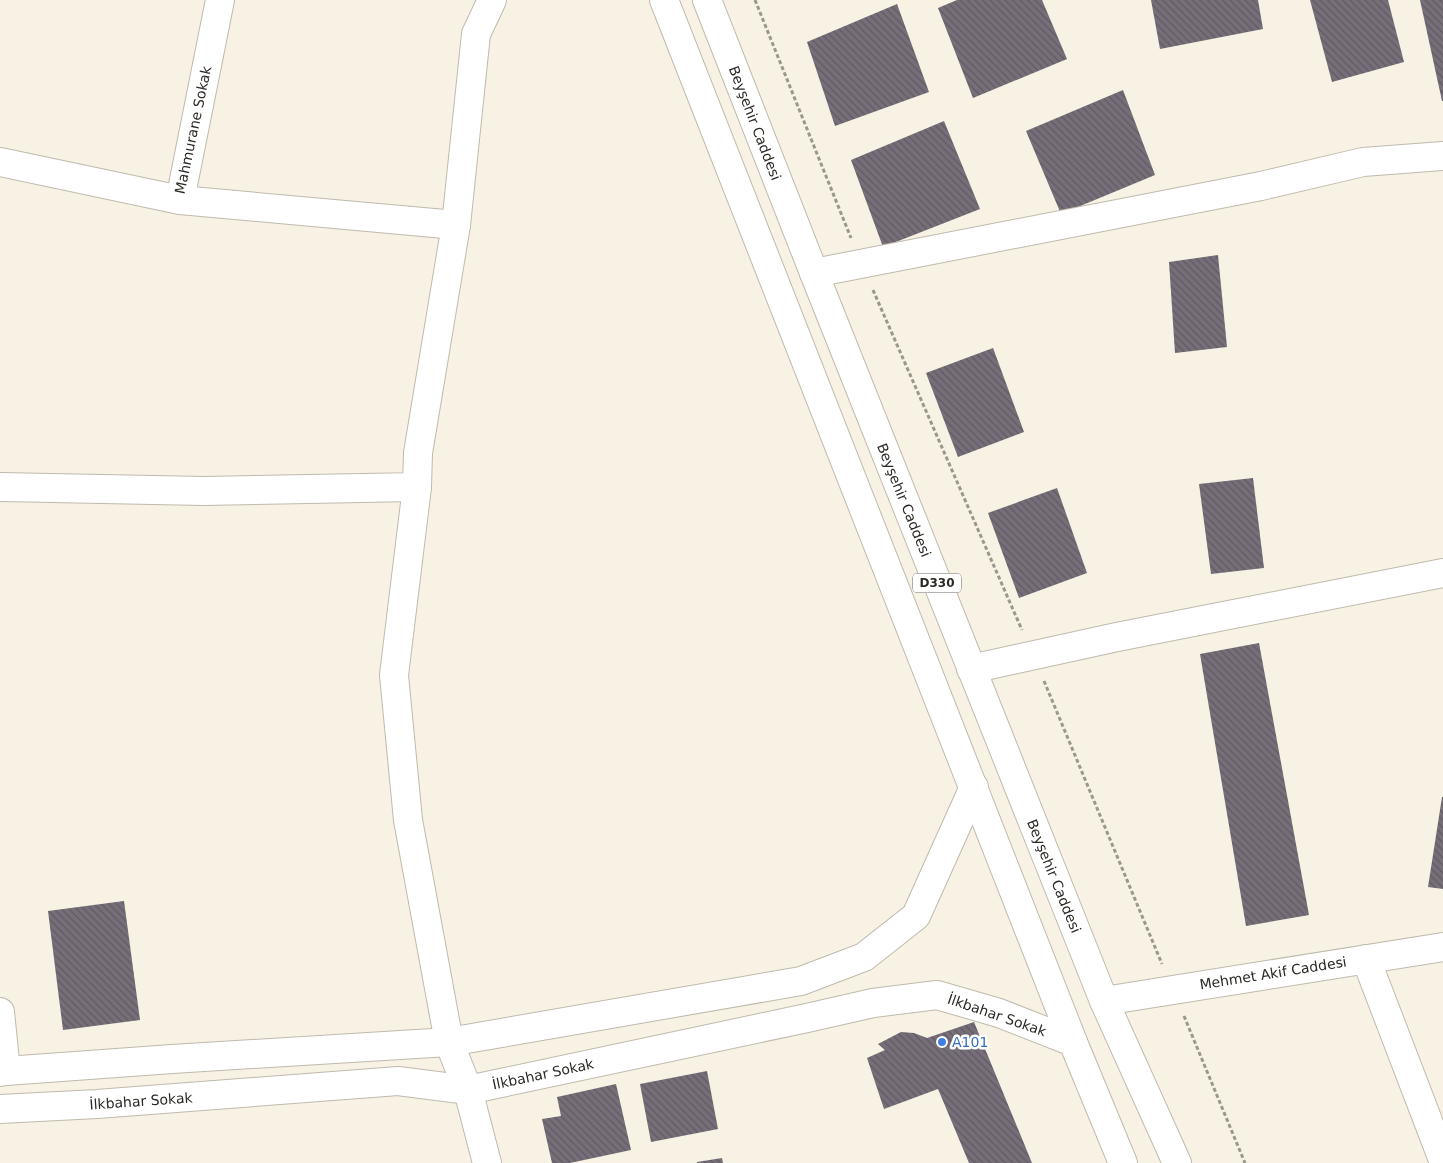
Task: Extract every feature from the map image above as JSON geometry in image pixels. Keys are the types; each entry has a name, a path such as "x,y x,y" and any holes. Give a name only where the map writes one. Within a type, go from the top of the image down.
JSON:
{"main road":[{"name":"Mahmurane Sokak","path":"0,162 180,200 220,0"},
{"path":"487,1163 468,1090 449,1042 408,820 394,676 417,487 418,453 456,225 476,34 492,0"},
{"name":"D330","path":"664,0 1073,1042 1123,1163"},
{"name":"Beyşehir Caddesi","path":"707,0 1104,1001 1177,1163"},
{"path":"814,273 1261,186 1363,162 1443,156"},
{"path":"180,200 456,225"},
{"path":"0,487 204,491 417,487"},
{"path":"971,669 1117,637 1443,572"},
{"path":"0,1012 3,1071 172,1058 449,1042 801,981 864,957 916,916 974,787"},
{"name":"Mehmet Akif Caddesi","path":"1104,1001 1443,947"},
{"path":"1366,959 1443,1160"},
{"name":"İlkbahar Sokak","path":"0,1109 97,1104 398,1081 468,1090 872,1003 937,995 999,1013 1073,1042"}],"path":[{"path":"754,0 862,265 1034,656 1245,1163"}],"building":[{"path":"957,0 1042,0 1067,59 973,98 938,8"},
{"path":"1151,0 1258,0 1263,29 1160,49"},
{"path":"1310,0 1388,0 1404,62 1332,82"},
{"path":"1420,0 1443,0 1443,101 1442,101"},
{"path":"897,4 929,92 835,126 807,42"},
{"path":"1123,90 1155,175 1061,214 1026,131"},
{"path":"944,121 980,209 883,247 851,160"},
{"path":"1218,255 1227,347 1175,353 1169,262"},
{"path":"993,348 1024,432 958,457 926,373"},
{"path":"1253,478 1264,568 1211,574 1199,484"},
{"path":"1057,488 1087,573 1019,598 988,513"},
{"path":"1259,643 1309,915 1246,926 1200,654"},
{"path":"1443,797 1443,889 1428,887"},
{"path":"124,901 140,1020 63,1030 48,911"},
{"path":"974,1022 1032,1163 969,1163 938,1089 884,1109 867,1058 885,1050 878,1044 901,1032 914,1033 927,1038"},
{"path":"707,1071 718,1129 651,1142 640,1084"},
{"path":"616,1084 631,1150 570,1163 552,1163 542,1119 561,1116 557,1097"},
{"path":"722,1158 723,1163 697,1163 697,1162"}],"place":[{"name":"A101","path":"942,1042"}]}
